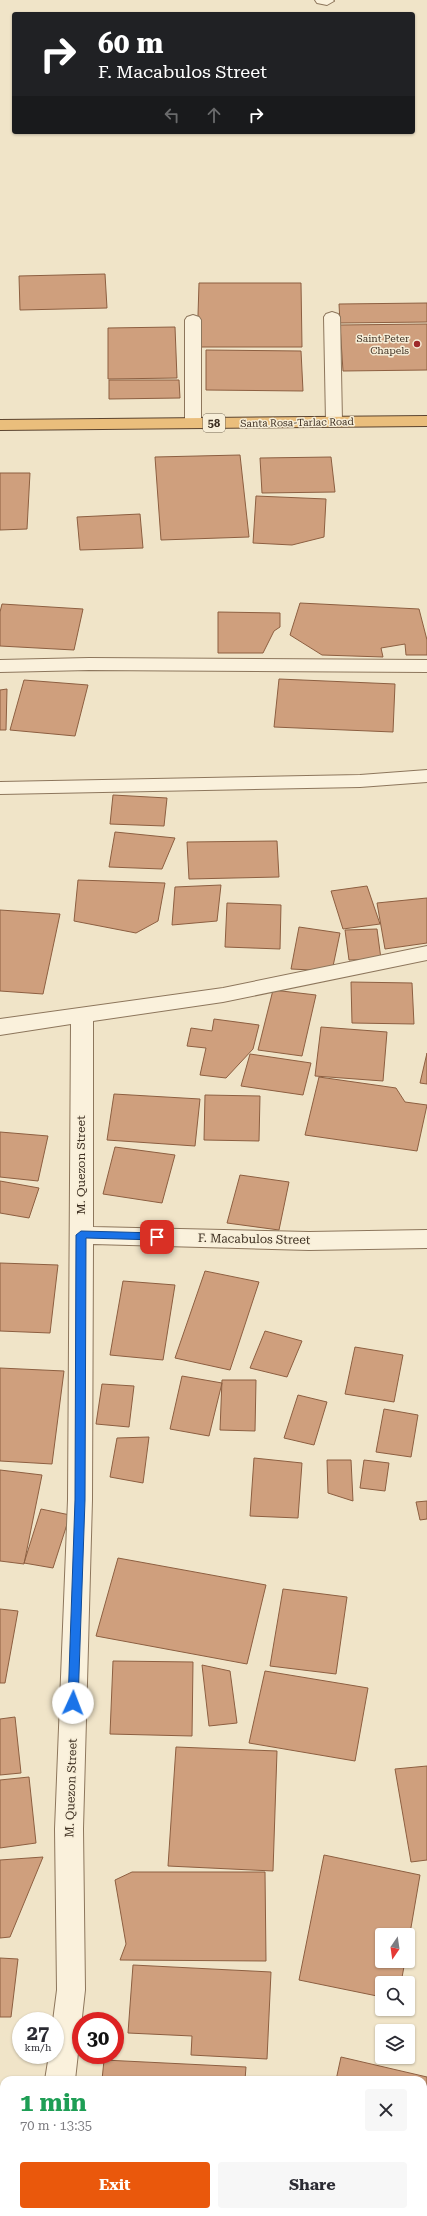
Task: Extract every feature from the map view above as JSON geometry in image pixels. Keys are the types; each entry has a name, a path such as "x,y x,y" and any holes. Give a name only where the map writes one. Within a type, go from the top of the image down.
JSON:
{"highway":[{"name":"Santa Rosa-Tarlac Road","path":"0,425 427,421"}],"street":[{"path":"332,317 334,422"},
{"path":"193,320 193,424"},
{"path":"0,666 89,664 427,666"},
{"path":"0,788 360,781 427,776"},
{"path":"0,1027 223,995 427,953"},
{"name":"M. Quezon Street","path":"60,2076 71,1990 69,1829 80,1500 82,1016"},
{"name":"F. Macabulos Street","path":"81,1235 309,1241 427,1239"}],"building":[{"path":"105,274 107,308 20,310 19,276"},
{"path":"199,283 301,283 302,347 197,347"},
{"path":"427,303 427,322 340,323 339,304"},
{"path":"427,324 427,370 343,371 340,325"},
{"path":"175,327 177,378 108,379 108,328"},
{"path":"206,350 301,351 303,391 206,390"},
{"path":"109,380 179,380 180,398 109,399"},
{"path":"240,455 249,537 161,540 155,457"},
{"path":"331,457 335,492 262,493 260,458"},
{"path":"0,473 30,473 27,529 0,530"},
{"path":"256,496 326,499 324,537 292,545 253,543"},
{"path":"140,514 143,548 80,550 77,517"},
{"path":"300,603 419,609 427,640 427,655 406,655 405,644 381,648 383,657 322,655 290,635"},
{"path":"2,604 83,609 74,650 0,646 0,612"},
{"path":"218,612 280,613 280,627 274,631 263,653 218,653"},
{"path":"279,679 395,684 393,732 274,727"},
{"path":"24,680 88,685 75,736 10,730"},
{"path":"7,689 6,730 0,730 0,690"},
{"path":"113,795 167,798 164,826 110,824"},
{"path":"115,832 175,838 162,869 109,867"},
{"path":"277,841 279,877 189,879 187,842"},
{"path":"78,880 165,883 158,921 136,933 74,921"},
{"path":"221,885 217,921 172,925 175,887"},
{"path":"367,886 380,924 343,929 331,891"},
{"path":"427,898 427,943 385,949 377,903"},
{"path":"227,903 281,905 280,949 225,947"},
{"path":"0,910 60,914 43,994 0,991"},
{"path":"299,927 340,933 332,971 291,969"},
{"path":"377,929 381,959 349,960 345,930"},
{"path":"351,982 412,983 414,1024 352,1023"},
{"path":"273,990 316,995 302,1056 258,1050"},
{"path":"214,1019 259,1025 253,1049 226,1078 200,1075 206,1048 187,1046 191,1028 212,1031"},
{"path":"321,1027 387,1032 383,1081 315,1076"},
{"path":"427,1053 427,1084 420,1083"},
{"path":"250,1054 311,1063 303,1095 241,1086"},
{"path":"319,1077 396,1088 405,1102 427,1105 417,1151 305,1135"},
{"path":"114,1094 200,1099 195,1146 107,1140"},
{"path":"205,1095 260,1096 259,1141 204,1140"},
{"path":"0,1132 48,1136 38,1181 0,1177"},
{"path":"115,1147 175,1155 162,1203 103,1194"},
{"path":"240,1175 289,1182 279,1230 227,1223"},
{"path":"0,1181 39,1188 29,1218 0,1213"},
{"path":"0,1263 58,1265 50,1333 0,1331"},
{"path":"205,1271 259,1282 230,1370 175,1358"},
{"path":"123,1281 175,1285 163,1360 110,1355"},
{"path":"265,1331 302,1341 287,1377 250,1368"},
{"path":"355,1347 403,1355 394,1402 345,1394"},
{"path":"0,1368 64,1371 52,1464 0,1461"},
{"path":"182,1376 222,1383 209,1436 170,1429"},
{"path":"222,1380 256,1380 255,1431 220,1430"},
{"path":"102,1384 134,1386 129,1427 96,1424"},
{"path":"298,1395 327,1402 314,1445 284,1438"},
{"path":"384,1409 418,1415 411,1457 376,1452"},
{"path":"149,1437 143,1483 110,1477 117,1438"},
{"path":"254,1458 302,1463 298,1518 250,1516"},
{"path":"327,1460 351,1460 353,1501 328,1493"},
{"path":"364,1460 389,1463 385,1491 360,1488"},
{"path":"0,1470 42,1475 24,1564 0,1561"},
{"path":"427,1501 427,1519 420,1520 416,1502"},
{"path":"41,1509 70,1515 53,1568 24,1563"},
{"path":"118,1558 266,1585 247,1664 96,1636"},
{"path":"283,1589 347,1597 336,1674 270,1666"},
{"path":"0,1609 18,1611 5,1683 0,1683"},
{"path":"113,1661 193,1662 192,1736 110,1734"},
{"path":"202,1665 230,1671 237,1723 209,1726"},
{"path":"265,1671 368,1688 355,1761 249,1743"},
{"path":"15,1717 21,1773 0,1775 0,1719"},
{"path":"176,1747 277,1751 273,1871 168,1866"},
{"path":"427,1766 427,1860 411,1862 395,1769"},
{"path":"29,1777 36,1843 0,1848 0,1780"},
{"path":"324,1855 420,1875 411,1928 375,1928 375,1968 404,1968 402,1976 375,1976 375,1996 299,1980"},
{"path":"43,1857 10,1937 0,1938 0,1860"},
{"path":"132,1872 265,1872 266,1961 120,1960 126,1944 115,1880"},
{"path":"0,1958 18,1959 11,2017 0,2017"},
{"path":"133,1965 271,1972 267,2059 191,2055 192,2036 128,2033"},
{"path":"341,2057 423,2076 337,2076"},
{"path":"124,2061 246,2067 245,2076 102,2076 104,2064 124,2064"}],"place":[{"name":"Saint Peter Chapels","path":"417,344"}],"route":[{"path":"73,1703 80,1500 81,1235 157,1237"}]}
